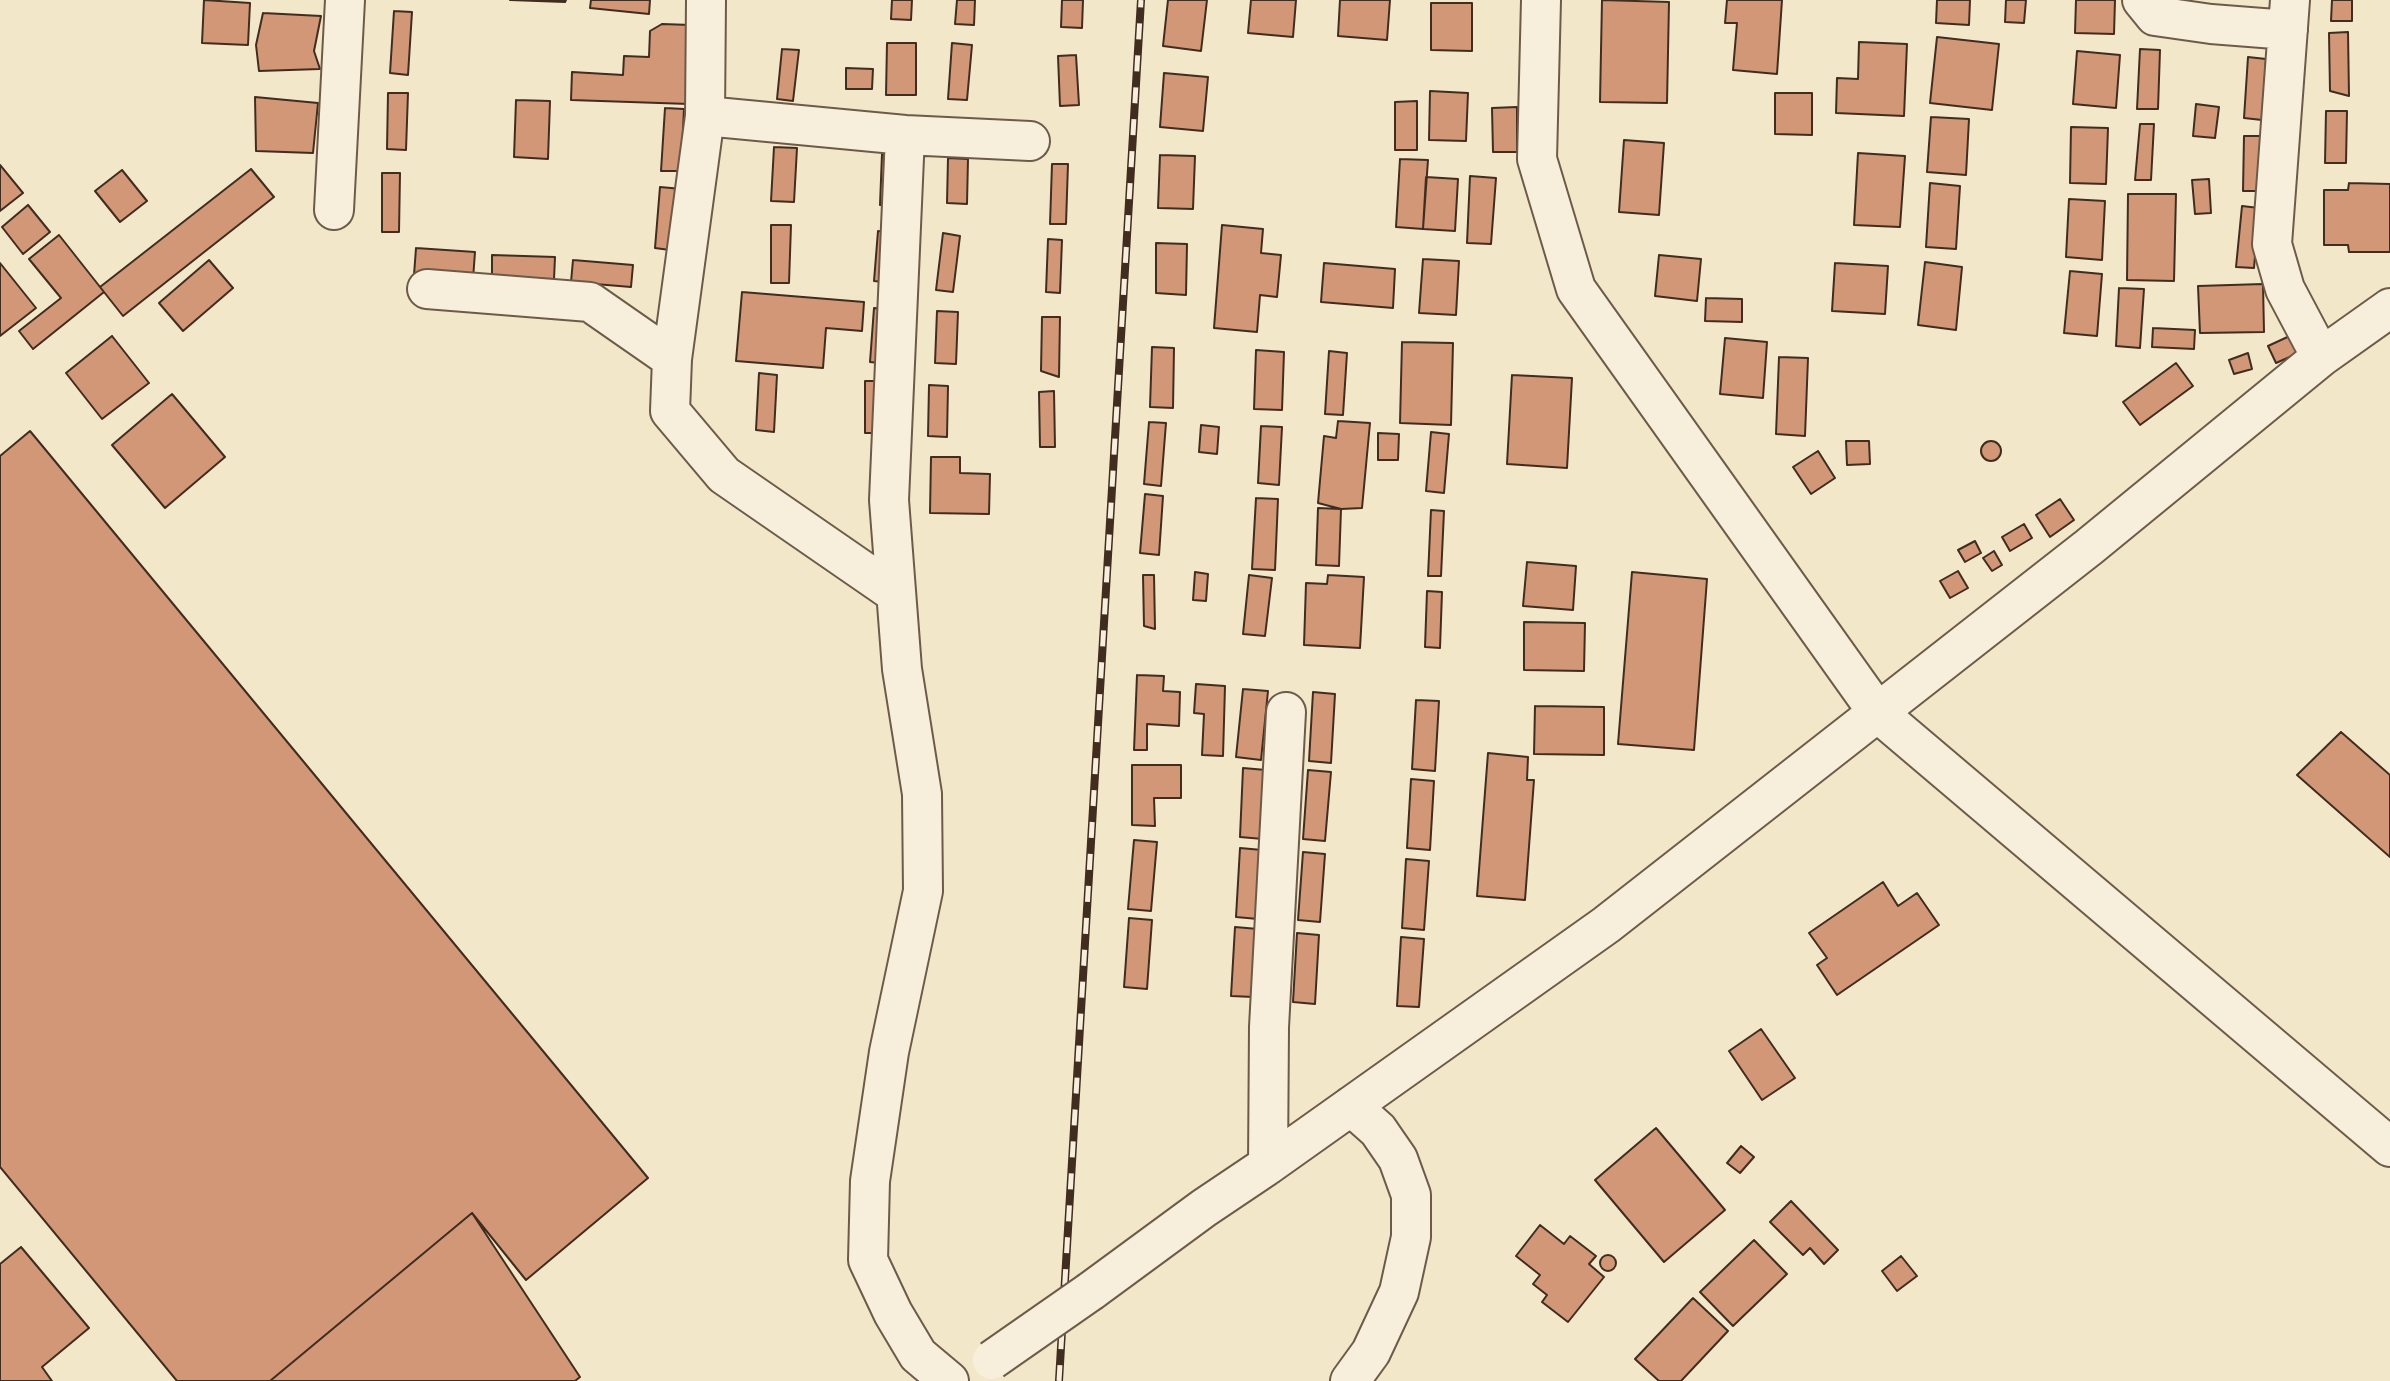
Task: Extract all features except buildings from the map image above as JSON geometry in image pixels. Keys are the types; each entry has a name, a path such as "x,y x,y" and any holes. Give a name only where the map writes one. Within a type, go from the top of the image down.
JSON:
{"street":[{"path":"334,210 345,0"},
{"path":"706,0 705,116 673,359 670,411 724,475 895,593"},
{"path":"1541,0 1537,159 1576,289 1878,713 2390,1147"},
{"path":"2142,0 2155,16 2211,24 2289,15 2272,244 2285,289 2321,357"},
{"path":"705,116 905,135 1030,141"},
{"path":"905,135 889,500 902,669 922,794 923,891 889,1052 879,1116 870,1181 868,1260 893,1313 918,1354 949,1381"},
{"path":"428,289 590,302 673,359"},
{"path":"977,1370 1606,925 2089,547 2321,357 2390,308"},
{"path":"1268,1165 1269,1027 1286,712"},
{"path":"1350,1381 1371,1352 1399,1292 1411,1237 1411,1195 1398,1159 1378,1130 1351,1106"}],"railway":[{"path":"1059,1381 1141,0"}]}
